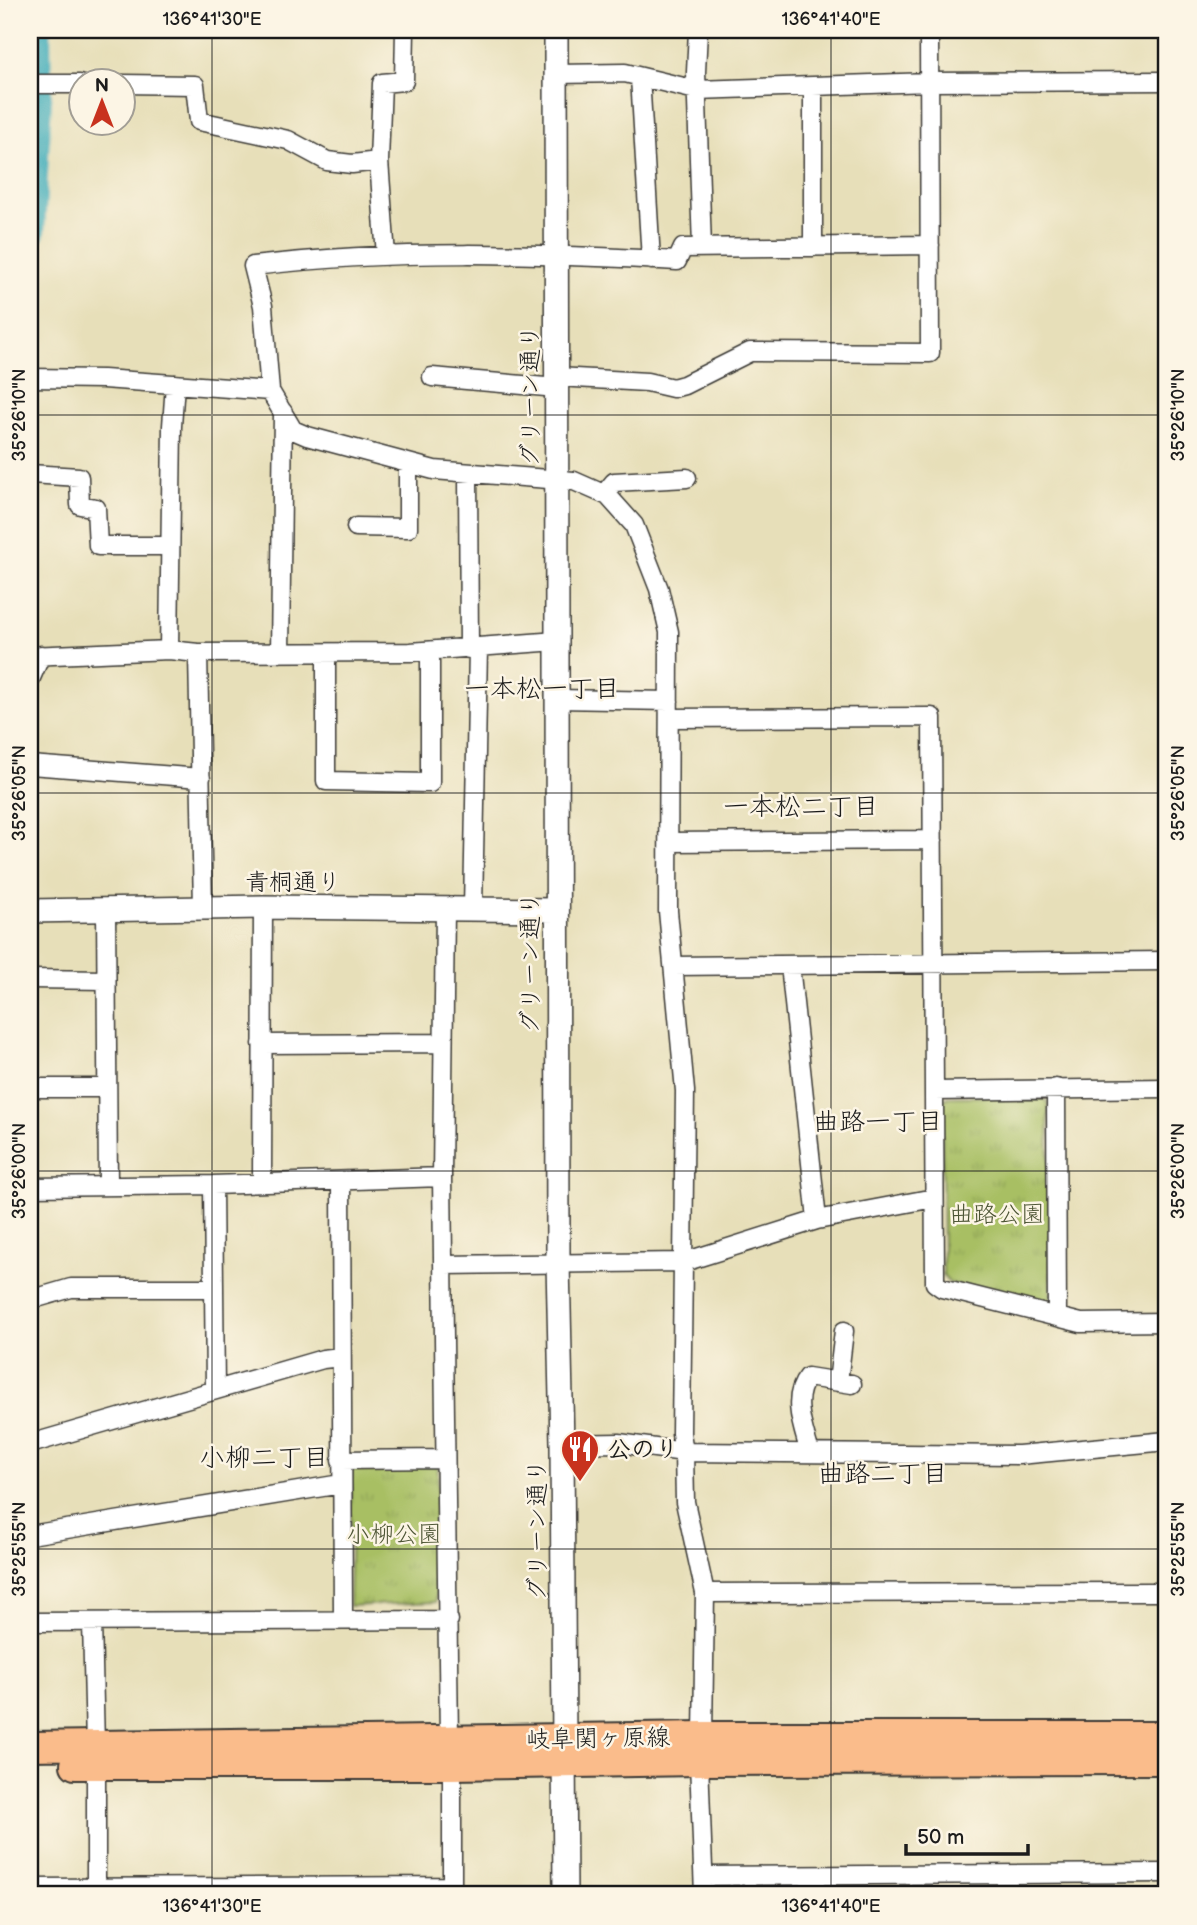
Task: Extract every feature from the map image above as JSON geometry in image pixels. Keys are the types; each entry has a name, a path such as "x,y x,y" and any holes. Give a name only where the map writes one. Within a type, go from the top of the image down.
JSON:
{"main road":[{"name":"岐阜関ヶ原線","path":"30,1766 95,1756 450,1753 1167,1736"},
{"name":"岐阜関ヶ原線","path":"30,1746 95,1756"},
{"name":"岐阜関ヶ原線","path":"701,1748 1167,1760"}],"street":[{"path":"386,256 379,161 382,83 404,81 405,30"},
{"name":"グリーン通り","path":"556,30 556,910 565,1895"},
{"path":"698,30 696,90 702,248"},
{"path":"432,377 556,382 647,382 673,388 750,352 930,353 929,30"},
{"path":"556,74 625,73 696,90 930,82 1167,81"},
{"path":"640,77 651,260"},
{"path":"30,83 66,84"},
{"path":"136,84 195,85 199,121 288,140 327,161 352,164 379,161"},
{"path":"813,86 813,247"},
{"path":"704,1895 701,1748 705,1593 685,1502 681,1433 685,1091 668,911 669,632 659,589 635,525 604,494 574,481 434,470 293,430 270,391 263,306 253,266 309,259 428,253 677,261 683,248 930,246"},
{"path":"30,378 103,379 270,391"},
{"path":"169,650 175,384"},
{"path":"280,653 283,410"},
{"path":"356,527 408,528 408,463"},
{"path":"30,474 79,477 80,505 96,508 99,546 170,546"},
{"path":"468,474 474,648 473,909"},
{"path":"604,494 614,482 687,478"},
{"path":"30,680 36,655 169,650 198,653 430,651 557,641"},
{"path":"326,653 326,781 430,783 430,651"},
{"path":"198,653 203,909"},
{"path":"557,699 669,710 932,717 935,1283 942,1288 1081,1323 1167,1322"},
{"path":"30,765 201,778"},
{"path":"669,842 933,841"},
{"path":"262,1183 263,907"},
{"name":"青桐通り","path":"30,911 263,907 556,910"},
{"path":"30,1888 96,1886 452,1891 444,1460 442,1177 445,909"},
{"path":"106,910 108,1186"},
{"path":"673,966 1167,961"},
{"path":"790,965 817,1220"},
{"path":"30,979 106,980"},
{"path":"262,1044 443,1043"},
{"path":"30,1088 107,1088"},
{"path":"1056,1088 1057,1317"},
{"path":"934,1091 1167,1088"},
{"path":"30,1187 213,1185 442,1177"},
{"path":"341,1181 343,1619"},
{"path":"213,1185 215,1390"},
{"path":"444,1265 684,1262 817,1220 934,1198"},
{"path":"30,1300 71,1288 214,1288"},
{"path":"810,1453 799,1416 801,1385 808,1377 845,1383 844,1331"},
{"path":"30,1444 323,1359 341,1357"},
{"path":"562,1444 619,1443 684,1452 1019,1455 1167,1441"},
{"path":"341,1460 444,1460"},
{"path":"30,1535 341,1484"},
{"path":"705,1593 1167,1592"},
{"path":"30,1622 449,1620"},
{"path":"92,1622 96,1886"},
{"path":"704,1876 1167,1873"}],"green space":[{"name":"曲路公園","path":"1041,1096 1048,1103 1051,1301 1043,1304 950,1283 943,1275 942,1102 948,1097"},
{"name":"小柳公園","path":"438,1466 436,1602 349,1606 352,1467"}],"waterway":[{"path":"30,232 37,99 36,30"}],"place":[{"name":"公のり","path":"580,1483"}],"district":[{"name":"一本松一丁目","path":"542,688"},
{"name":"一本松二丁目","path":"801,806"},
{"name":"曲路一丁目","path":"878,1121"},
{"name":"小柳二丁目","path":"264,1457"},
{"name":"曲路二丁目","path":"883,1473"}]}
